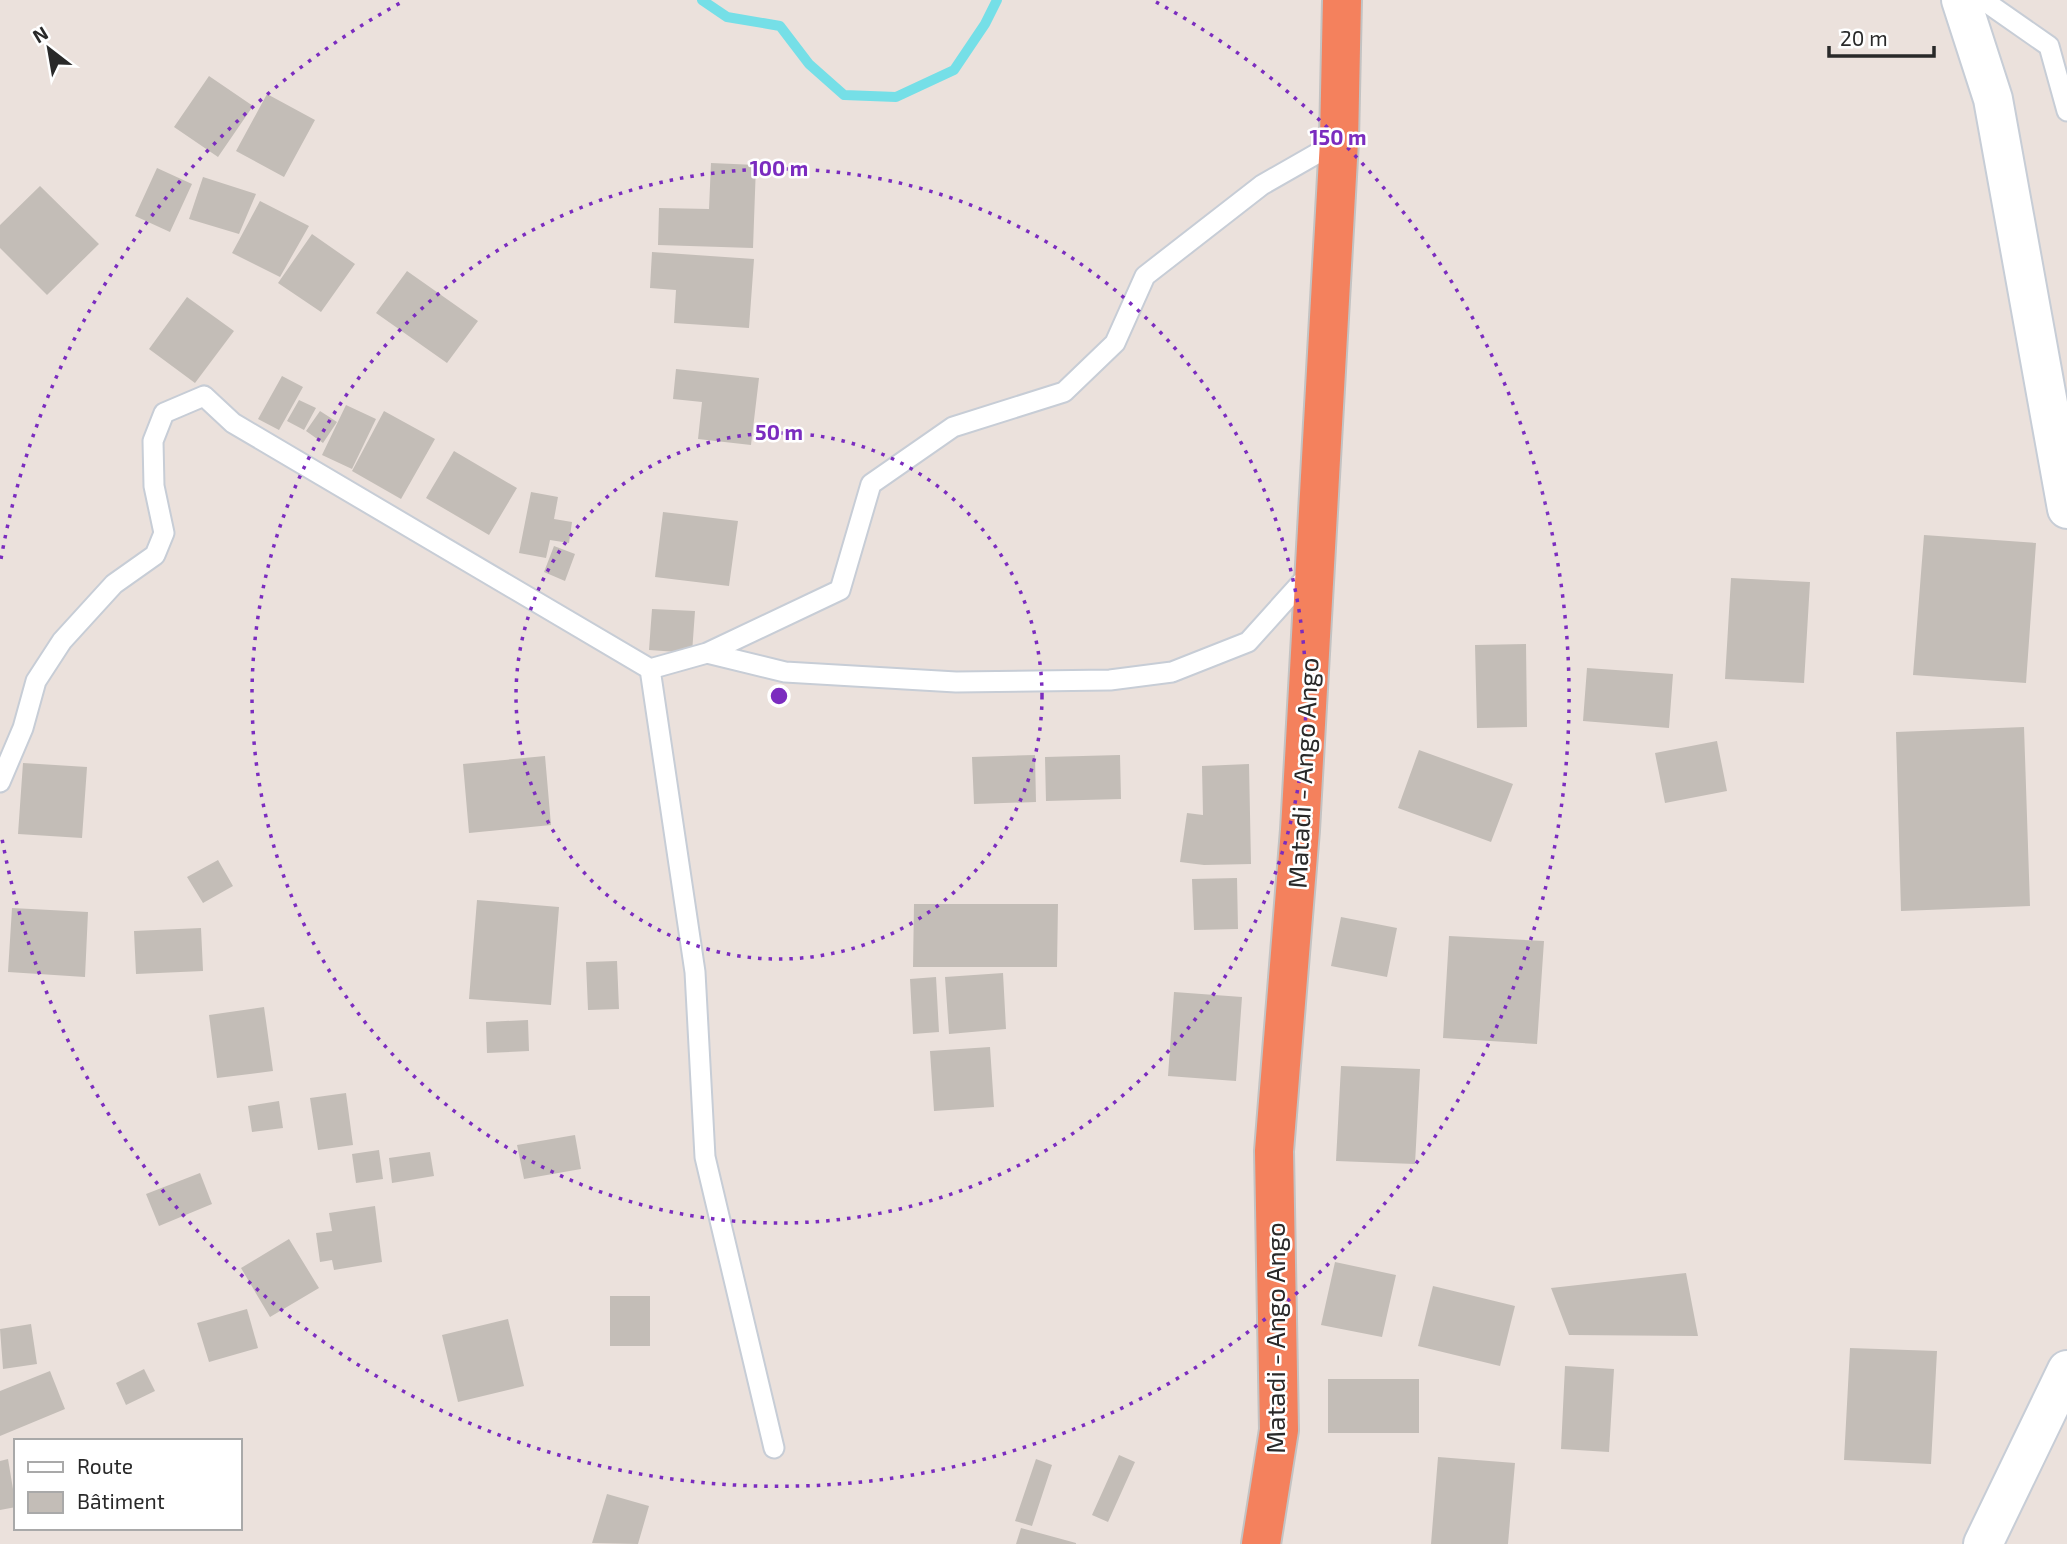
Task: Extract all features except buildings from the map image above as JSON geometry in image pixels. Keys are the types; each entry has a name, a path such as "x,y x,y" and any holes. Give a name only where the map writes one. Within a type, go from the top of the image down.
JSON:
{"highway":[{"name":"Matadi - Ango Ango","path":"1261,1544 1279,1430 1273,1151 1300,830 1339,141 1342,0"}],"street":[{"path":"1961,0 1993,99 2067,509"},
{"path":"1983,1544 2067,1370"}],"lane":[{"path":"1983,0 2049,46 2067,111"},
{"path":"0,782 23,728 36,681 62,641 114,584 155,555 164,533 154,486 153,440 164,412 204,396 233,422 650,669 707,653 840,590 871,484 953,427 1064,392 1115,343 1145,276 1262,185 1339,141"},
{"path":"707,653 785,672 956,682 1110,680 1172,672 1248,642 1314,569"},
{"path":"650,669 695,972 705,1157 774,1448"}],"waterway":[{"path":"702,0 727,17 780,26 809,64 844,95 896,97 954,70 985,24 997,0"}]}
